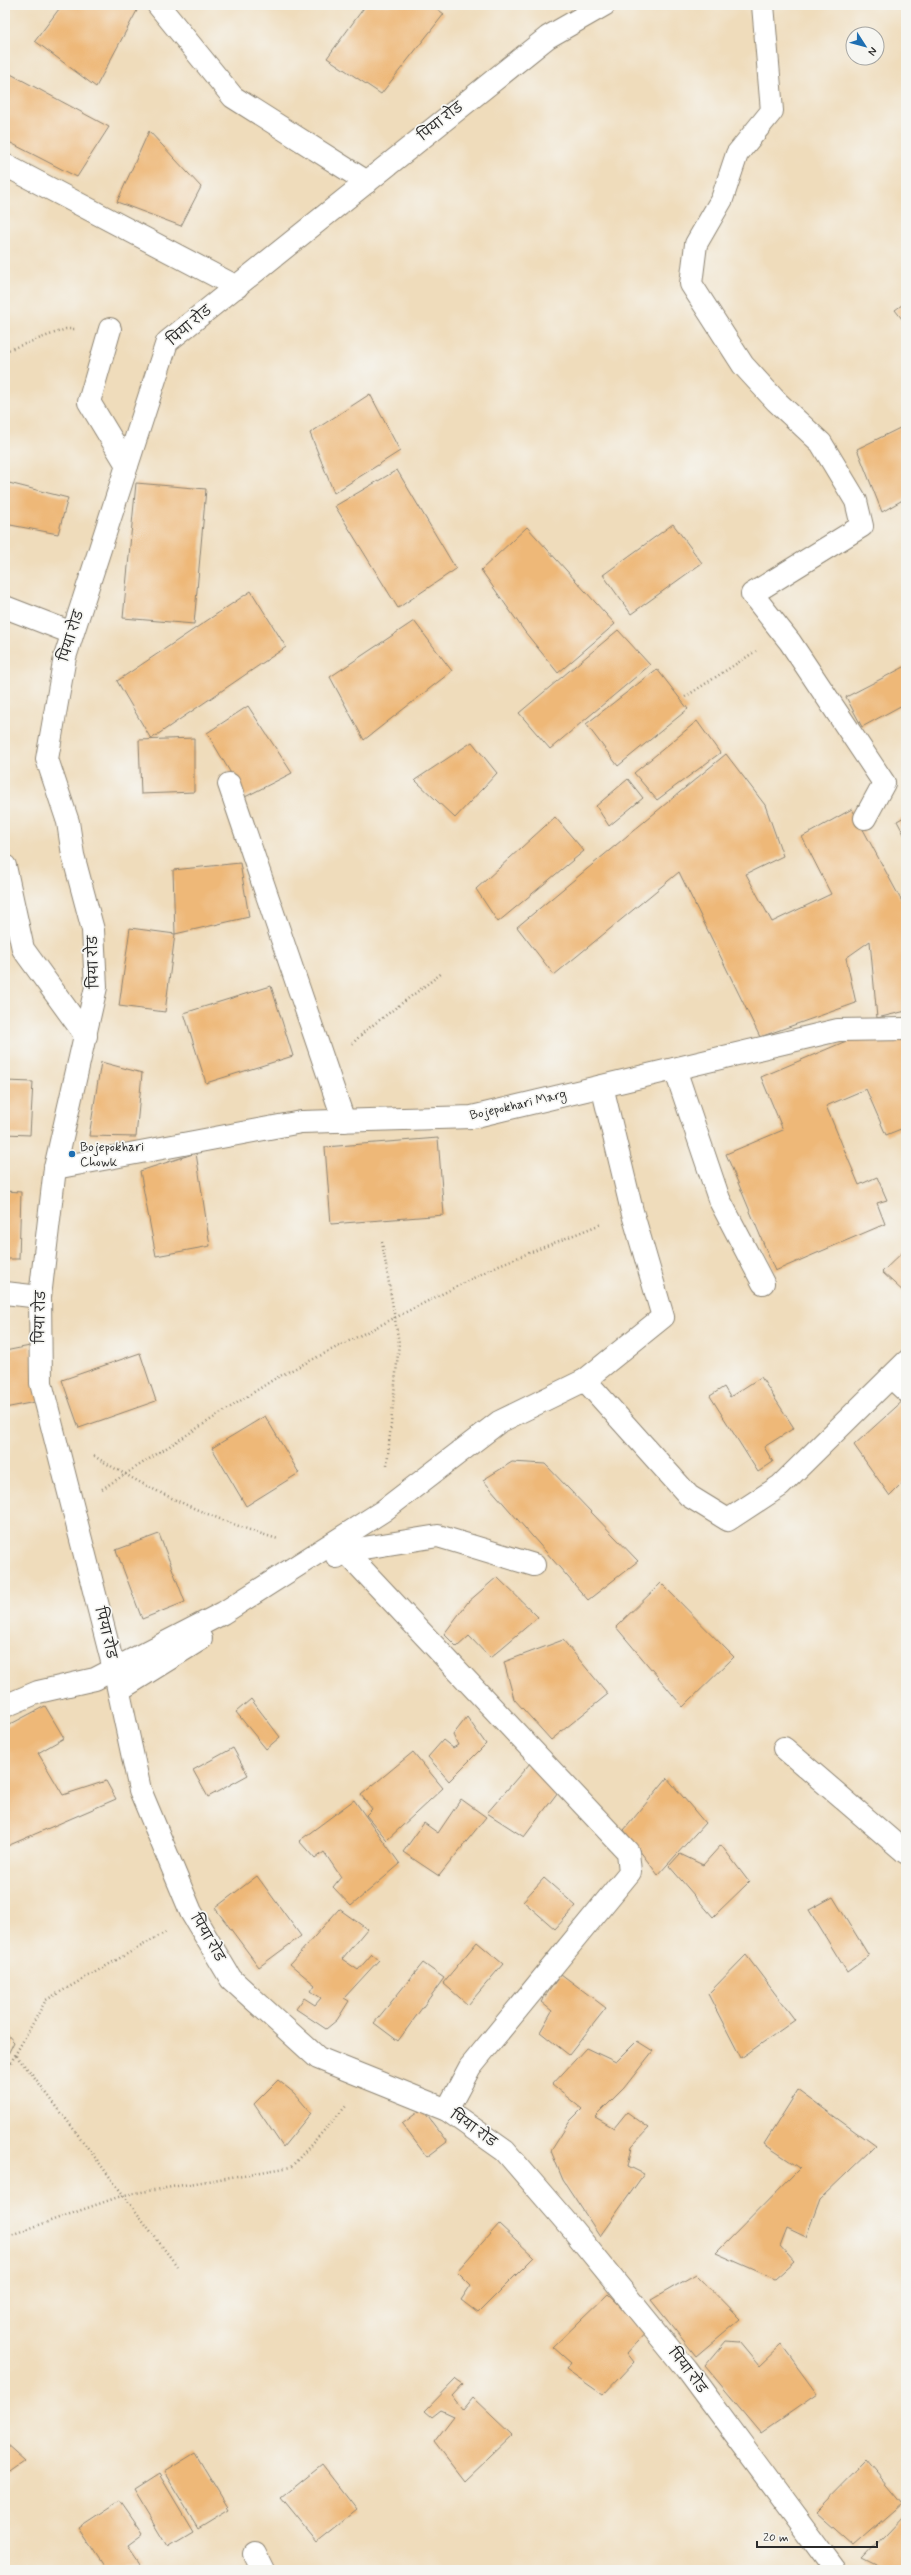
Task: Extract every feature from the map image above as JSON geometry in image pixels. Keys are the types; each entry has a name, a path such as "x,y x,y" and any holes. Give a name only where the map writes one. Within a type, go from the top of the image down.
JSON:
{"street":[{"path":"158,5 233,97 367,182"},
{"name":"पिया रोड","path":"604,5 548,37 167,342 64,657 47,759 68,822 73,855 93,930 96,987 55,1168 40,1297 41,1383 114,1669 140,1790 191,1912 231,1979 277,2023 318,2058 446,2110 505,2151 573,2230 687,2370 836,2570"},
{"path":"763,5 772,111 737,154 722,199 696,244 690,284 743,365 776,401 821,443 856,501 862,526 752,594 784,635 884,783 865,818"},
{"path":"5,165 237,287"},
{"path":"110,329 89,402 127,465"},
{"path":"5,607 72,633"},
{"path":"229,784 344,1121"},
{"path":"5,866 23,949 86,1036"},
{"name":"Bojepokhari Marg","path":"55,1168 301,1122 472,1117 838,1030 906,1029"},
{"path":"675,1069 719,1200 762,1283"},
{"path":"5,1706 38,1692 95,1679 223,1613 383,1511 498,1422 585,1380 663,1317 632,1211 602,1086"},
{"path":"5,1293 40,1297"},
{"path":"585,1380 689,1496 728,1520 780,1486 901,1377"},
{"path":"119,1690 345,1552 438,1536 534,1565"},
{"path":"345,1552 628,1852 630,1872 470,2067 446,2110"},
{"path":"784,1748 906,1853"}],"path":[{"path":"5,351 66,329 110,329"},
{"path":"685,697 784,635"},
{"path":"73,1509 124,1474 276,1378 395,1316 499,1265 632,1211"},
{"path":"382,1242 399,1343 383,1511"},
{"path":"54,1432 124,1474 235,1526 319,1551"},
{"path":"5,2073 16,2056 46,2000 183,1922 191,1912"},
{"path":"16,2056 32,2074 177,2266"},
{"path":"5,2237 124,2195 291,2168 368,2079"}],"building":[{"path":"62,5 140,5 96,87 35,41"},
{"path":"366,5 432,5 444,14 381,94 327,58"},
{"path":"5,71 109,127 77,177 5,140"},
{"path":"149,131 201,187 181,226 117,202"},
{"path":"906,302 906,324 895,310"},
{"path":"370,394 400,451 334,493 310,433"},
{"path":"906,425 906,498 882,512 857,449"},
{"path":"397,470 456,569 398,608 335,506"},
{"path":"5,482 68,498 58,534 5,524"},
{"path":"136,483 206,489 194,624 123,618"},
{"path":"673,524 702,563 631,614 603,575"},
{"path":"527,527 615,624 558,673 525,632 481,570"},
{"path":"251,591 286,647 151,739 117,681"},
{"path":"414,621 452,671 364,740 330,677"},
{"path":"618,630 650,665 550,749 519,713"},
{"path":"906,666 906,703 862,727 846,697"},
{"path":"657,669 688,709 618,766 586,724"},
{"path":"248,706 292,773 245,797 207,733"},
{"path":"697,721 720,753 657,800 634,773"},
{"path":"194,738 194,792 141,794 139,740"},
{"path":"472,742 497,773 455,818 415,780"},
{"path":"726,754 765,805 783,856 746,874 772,922 831,894 802,837 852,809 906,909 906,1011 877,1018 870,941 846,958 856,1003 760,1037 679,872 554,975 517,927"},
{"path":"628,779 643,798 609,826 596,806"},
{"path":"906,816 906,838 897,821"},
{"path":"555,817 584,851 498,922 476,889"},
{"path":"240,863 249,917 175,934 173,870"},
{"path":"130,928 175,934 165,1012 119,1006"},
{"path":"271,986 293,1056 206,1083 184,1013"},
{"path":"906,1035 906,1127 886,1135 866,1089 826,1106 859,1185 877,1177 887,1200 877,1203 885,1224 775,1271 726,1154 783,1130 761,1077 851,1039"},
{"path":"101,1062 142,1073 136,1137 89,1136"},
{"path":"5,1081 33,1082 30,1135 5,1134"},
{"path":"438,1138 444,1215 331,1224 325,1147"},
{"path":"196,1153 210,1246 156,1256 140,1171"},
{"path":"5,1191 21,1192 19,1259 5,1259"},
{"path":"906,1249 906,1294 882,1272"},
{"path":"30,1346 40,1401 5,1408 5,1351"},
{"path":"140,1353 156,1401 79,1428 62,1380"},
{"path":"761,1377 794,1428 764,1447 773,1462 758,1472 710,1396 724,1387 730,1397"},
{"path":"906,1398 906,1480 890,1496 854,1445"},
{"path":"265,1416 299,1473 246,1506 212,1448"},
{"path":"512,1462 545,1464 638,1561 588,1600 483,1480"},
{"path":"159,1534 185,1602 142,1619 116,1550"},
{"path":"497,1577 538,1617 490,1658 469,1636 457,1647 444,1634 468,1602"},
{"path":"661,1583 734,1657 683,1707 616,1627"},
{"path":"563,1640 608,1694 551,1740 514,1699 504,1662"},
{"path":"251,1699 280,1737 266,1749 236,1712"},
{"path":"45,1706 64,1738 38,1753 63,1795 106,1781 116,1799 5,1847 5,1727"},
{"path":"467,1717 486,1744 449,1781 428,1757 443,1740 453,1748 458,1745 453,1735"},
{"path":"233,1748 248,1775 208,1797 193,1770"},
{"path":"413,1752 443,1788 387,1840 366,1815 372,1809 361,1795"},
{"path":"531,1762 561,1788 524,1837 487,1813"},
{"path":"667,1778 705,1823 658,1875 624,1830"},
{"path":"461,1799 486,1817 439,1876 403,1852 424,1823 438,1833"},
{"path":"354,1800 400,1864 351,1906 333,1887 341,1877 324,1852 315,1859 299,1841"},
{"path":"721,1845 749,1882 713,1917 669,1866 680,1854 703,1865"},
{"path":"257,1876 301,1936 259,1967 215,1908"},
{"path":"544,1878 576,1906 555,1929 523,1901"},
{"path":"833,1897 869,1956 847,1972 809,1910"},
{"path":"339,1909 367,1929 342,1959 358,1970 372,1954 379,1960 344,1998 349,2001 337,2020 326,2029 296,2009 304,1998 315,2005 321,1998 311,1991 315,1985 290,1964"},
{"path":"477,1942 503,1964 468,2005 443,1983"},
{"path":"746,1955 795,2020 741,2058 708,1994"},
{"path":"423,1963 444,1978 398,2041 374,2023"},
{"path":"561,1974 606,2008 569,2055 540,2032 552,2011 541,2002"},
{"path":"5,2032 14,2042 5,2060"},
{"path":"637,2041 653,2051 624,2088 595,2117 614,2128 627,2112 649,2128 632,2146 628,2166 644,2174 600,2236 563,2180 551,2151 570,2121 582,2109 552,2085 586,2048 616,2062"},
{"path":"278,2080 294,2093 311,2113 283,2147 254,2104"},
{"path":"798,2090 875,2146 820,2199 806,2237 787,2228 780,2246 794,2262 775,2279 716,2253 800,2168 764,2144"},
{"path":"422,2109 447,2142 427,2157 402,2124"},
{"path":"499,2224 534,2257 478,2313 461,2300 471,2285 457,2271"},
{"path":"696,2274 740,2319 696,2356 651,2300"},
{"path":"608,2294 647,2331 627,2353 634,2362 603,2395 566,2369 571,2363 553,2347"},
{"path":"726,2341 739,2342 759,2366 781,2345 817,2394 761,2433 705,2366"},
{"path":"456,2379 463,2384 452,2396 463,2410 473,2398 512,2435 464,2481 434,2442 454,2416 441,2410 432,2417 425,2411"},
{"path":"5,2443 25,2461 5,2475"},
{"path":"195,2453 229,2509 198,2528 164,2472"},
{"path":"866,2460 902,2503 854,2545 816,2511"},
{"path":"322,2465 357,2510 317,2542 281,2498"},
{"path":"159,2474 193,2531 168,2546 134,2490"},
{"path":"120,2501 143,2534 128,2545 145,2570 107,2570 79,2528"},
{"path":"906,2513 906,2570 879,2570 877,2565 863,2558"}],"place":[{"name":"Bojepokhari Chowk","path":"72,1154"}]}
